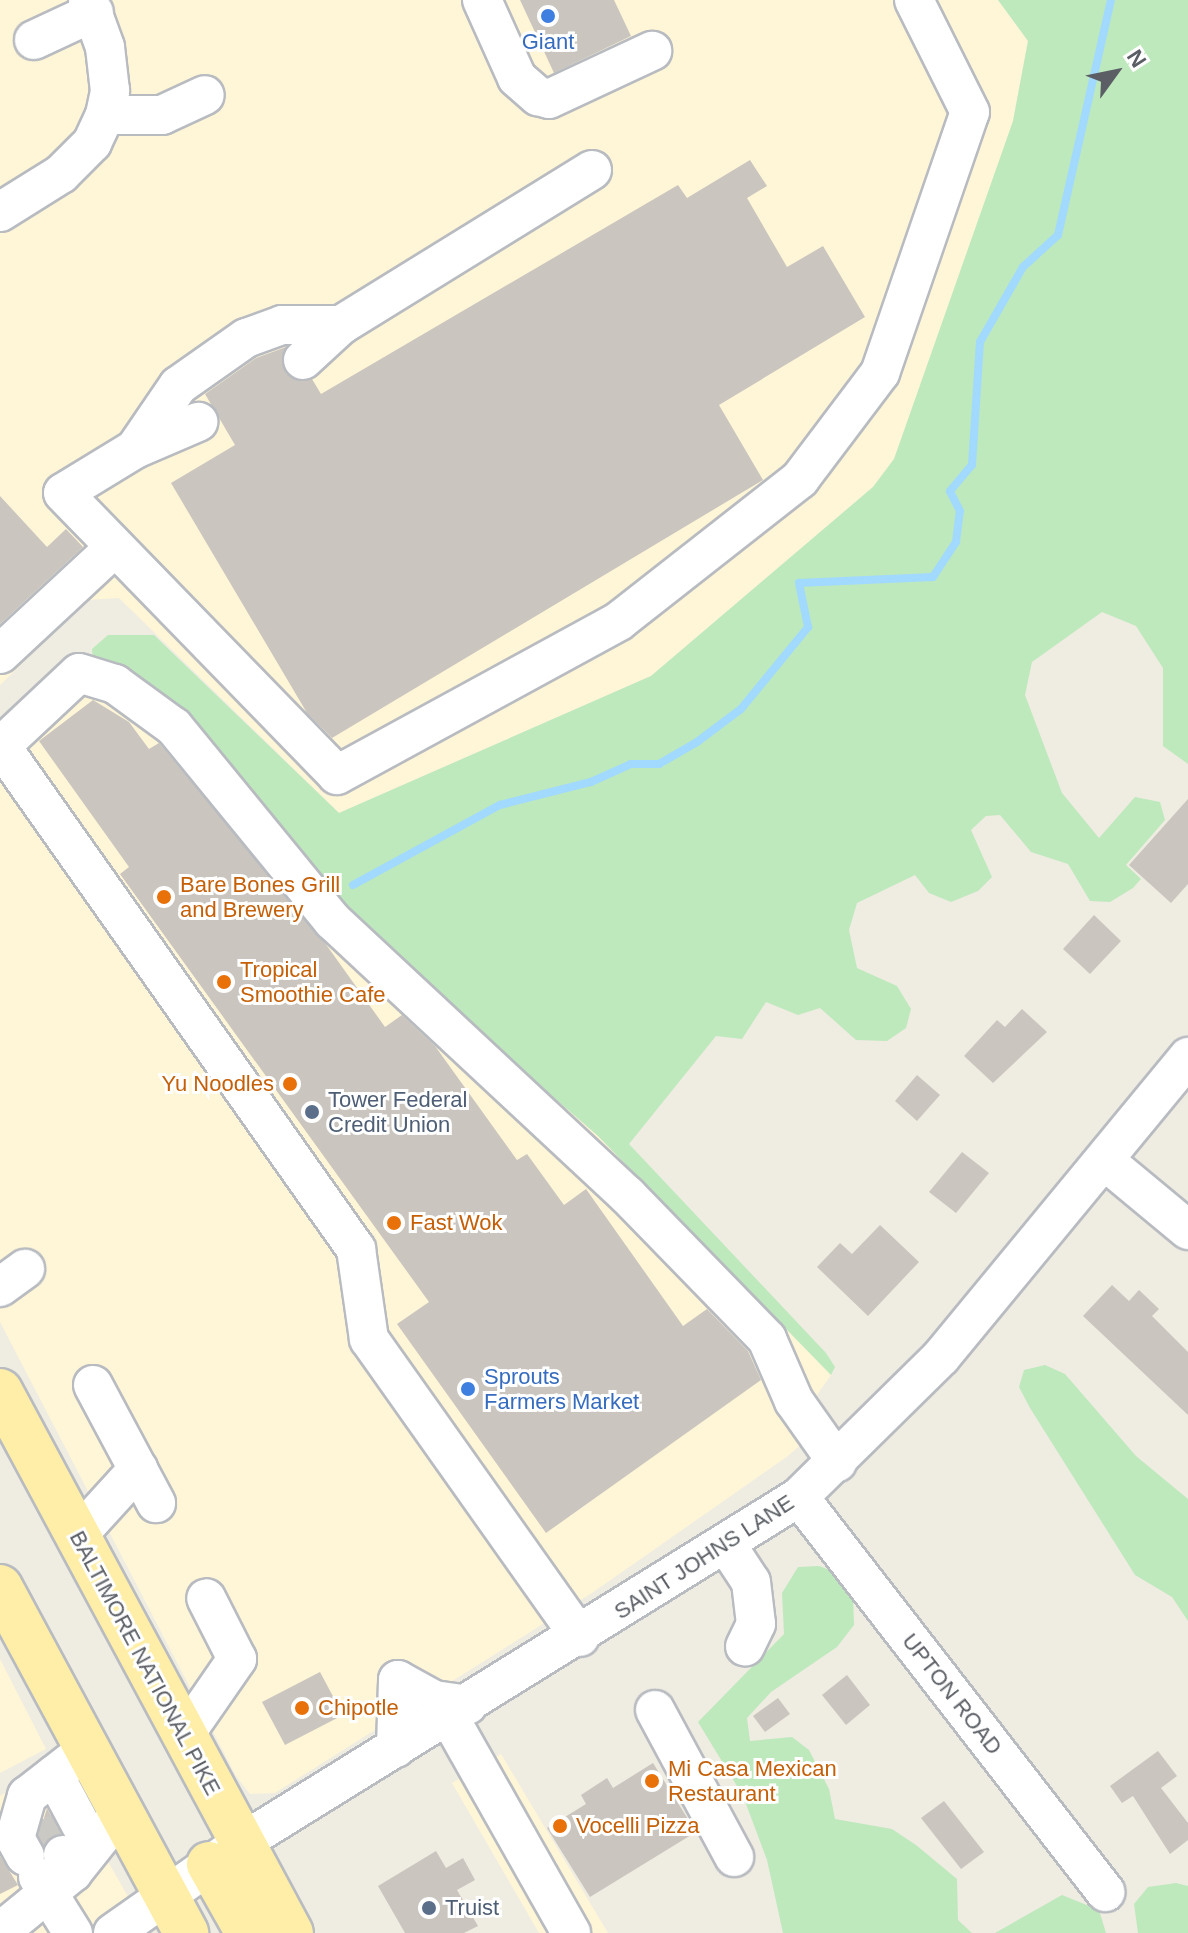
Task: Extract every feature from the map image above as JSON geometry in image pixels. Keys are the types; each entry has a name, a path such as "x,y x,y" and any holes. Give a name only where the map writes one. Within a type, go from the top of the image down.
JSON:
{"main road":[{"name":"BALTIMORE NATIONAL PIKE","path":"0,1391 183,1737 225,1853 291,1933"},
{"path":"0,1587 52,1785 120,1813 186,1933"},
{"path":"225,1853 248,1933"}],"street":[{"path":"482,0 517,78 538,96 549,99 652,51"},
{"path":"198,422 135,449 63,493 337,775 619,621 800,479 880,373 970,112 914,0"},
{"path":"0,212 61,174 92,143 105,115 110,91 91,6 34,40"},
{"path":"105,115 162,115 205,95"},
{"path":"303,360 341,325 592,170"},
{"path":"135,449 178,386 246,338 282,325 341,325"},
{"path":"0,654 115,547"},
{"path":"580,1637 369,1339 356,1249 1,747 79,673 115,684 174,727 333,921 627,1195 767,1339 794,1401 837,1462"},
{"name":"SAINT JOHNS LANE","path":"113,1933 163,1894 225,1853 580,1637 799,1497 941,1357 1188,1057"},
{"path":"1105,1161 1188,1230"},
{"path":"93,1385 156,1503"},
{"path":"77,1536 138,1469"},
{"name":"UPTON ROAD","path":"799,1497 1105,1892"},
{"path":"726,1544 751,1582 756,1624 745,1647"},
{"path":"183,1737 237,1659 206,1598"},
{"path":"396,1748 398,1680 459,1711 571,1933"},
{"path":"655,1710 734,1857"},
{"path":"52,1785 58,1887"},
{"path":"52,1785 15,1838 58,1887"},
{"path":"0,1932 58,1887 120,1813"}],"shaded area":[{"path":"0,0 998,0 1028,41 1013,121 962,276 894,459 873,487 651,676 339,813 119,598 88,600 0,685"},
{"path":"77,659 333,905 598,1136 831,1375 817,1395 831,1418 788,1456 592,1593 275,1793 250,1794 236,1776 0,1322 0,719 63,661"},
{"path":"0,1659 46,1749 0,1773"},
{"path":"501,1754 608,1933 539,1933 452,1783"},
{"path":"52,1764 149,1933 0,1933 0,1796"}],"green space":[{"path":"998,0 1188,0 1188,764 1163,746 1163,668 1136,626 1102,612 1032,662 1025,695 1062,793 1099,838 1135,797 1160,802 1165,820 1126,865 1141,879 1133,888 1110,902 1090,901 1068,864 1031,852 1000,815 986,816 971,830 992,877 978,891 951,902 929,893 915,875 857,903 849,930 857,968 897,986 911,1009 906,1028 887,1041 856,1040 820,1008 798,1015 766,1002 742,1039 716,1036 629,1144 826,1353 835,1367 831,1375 598,1136 333,905 93,662 92,649 108,635 154,635 339,813 651,676 873,487 894,459 1013,121 1028,41"},
{"path":"1045,1365 1065,1374 1136,1456 1188,1499 1188,1621 1172,1597 1135,1575 1030,1408 1019,1387 1024,1370"},
{"path":"819,1566 843,1575 853,1597 854,1625 837,1647 771,1692 747,1718 750,1741 792,1737 809,1750 829,1789 835,1819 892,1829 957,1879 958,1920 972,1933 783,1933 767,1860 743,1796 698,1722 784,1634 782,1593 798,1567"},
{"path":"1176,1883 1188,1886 1188,1933 1138,1933 1134,1904 1148,1887"},
{"path":"1062,1895 1099,1910 1106,1933 995,1933"}],"building":[{"path":"520,0 614,0 631,36 554,73"},
{"path":"750,160 767,186 747,198 787,267 823,246 865,317 719,405 763,480 332,738 307,713 171,483 235,445 205,394 256,358 286,347 286,374 312,379 321,394 678,185 687,198"},
{"path":"0,496 47,547 66,529 83,547 0,624"},
{"path":"93,700 129,722 149,749 159,743 325,943 385,1027 402,1015 435,1046 517,1160 527,1154 564,1205 586,1189 683,1326 707,1309 748,1351 761,1380 546,1533 397,1324 429,1302 120,874 129,867 39,741"},
{"path":"1188,799 1188,884 1171,903 1129,865"},
{"path":"1094,915 1121,941 1090,974 1063,949"},
{"path":"1022,1009 1047,1032 993,1083 964,1056 997,1020 1005,1027"},
{"path":"917,1075 940,1095 917,1121 895,1101"},
{"path":"962,1152 989,1173 956,1213 929,1192"},
{"path":"880,1225 919,1262 868,1316 817,1267 840,1243 852,1254"},
{"path":"1112,1285 1129,1301 1139,1290 1159,1309 1152,1316 1188,1352 1188,1415 1083,1316"},
{"name":"Chipotle","path":"320,1672 343,1715 285,1745 262,1702"},
{"path":"847,1675 870,1705 846,1725 822,1695"},
{"path":"778,1698 790,1714 765,1732 753,1716"},
{"path":"1158,1751 1177,1776 1161,1788 1188,1823 1188,1840 1170,1854 1133,1796 1122,1803 1110,1786"},
{"path":"653,1763 696,1832 590,1897 547,1828 586,1804 581,1795 607,1778 613,1788"},
{"path":"944,1801 984,1852 961,1869 921,1818"},
{"path":"47,1808 60,1834 44,1844 39,1835"},
{"name":"Truist","path":"436,1851 446,1868 463,1858 475,1880 457,1890 478,1926 464,1933 405,1933 378,1886"},
{"path":"0,1856 18,1885 0,1894"}],"waterway":[{"path":"353,885 500,805 591,782 631,764 659,764 697,742 741,709 808,627 799,583 933,577 956,542 960,511 950,491 972,465 980,342 1023,267 1058,235 1111,0"}],"tunnel":[{"path":"43,1819 63,1855"}],"place":[{"name":"Giant","path":"548,16"},
{"name":"Bare Bones Grill and Brewery","path":"164,897"},
{"name":"Tropical Smoothie Cafe","path":"224,982"},
{"name":"Yu Noodles","path":"290,1084"},
{"name":"Tower Federal Credit Union","path":"312,1112"},
{"name":"Fast Wok","path":"394,1223"},
{"name":"Sprouts Farmers Market","path":"468,1389"},
{"name":"Chipotle","path":"302,1708"},
{"name":"Mi Casa Mexican Restaurant","path":"652,1781"},
{"name":"Vocelli Pizza","path":"560,1826"},
{"name":"Truist","path":"429,1908"}]}
